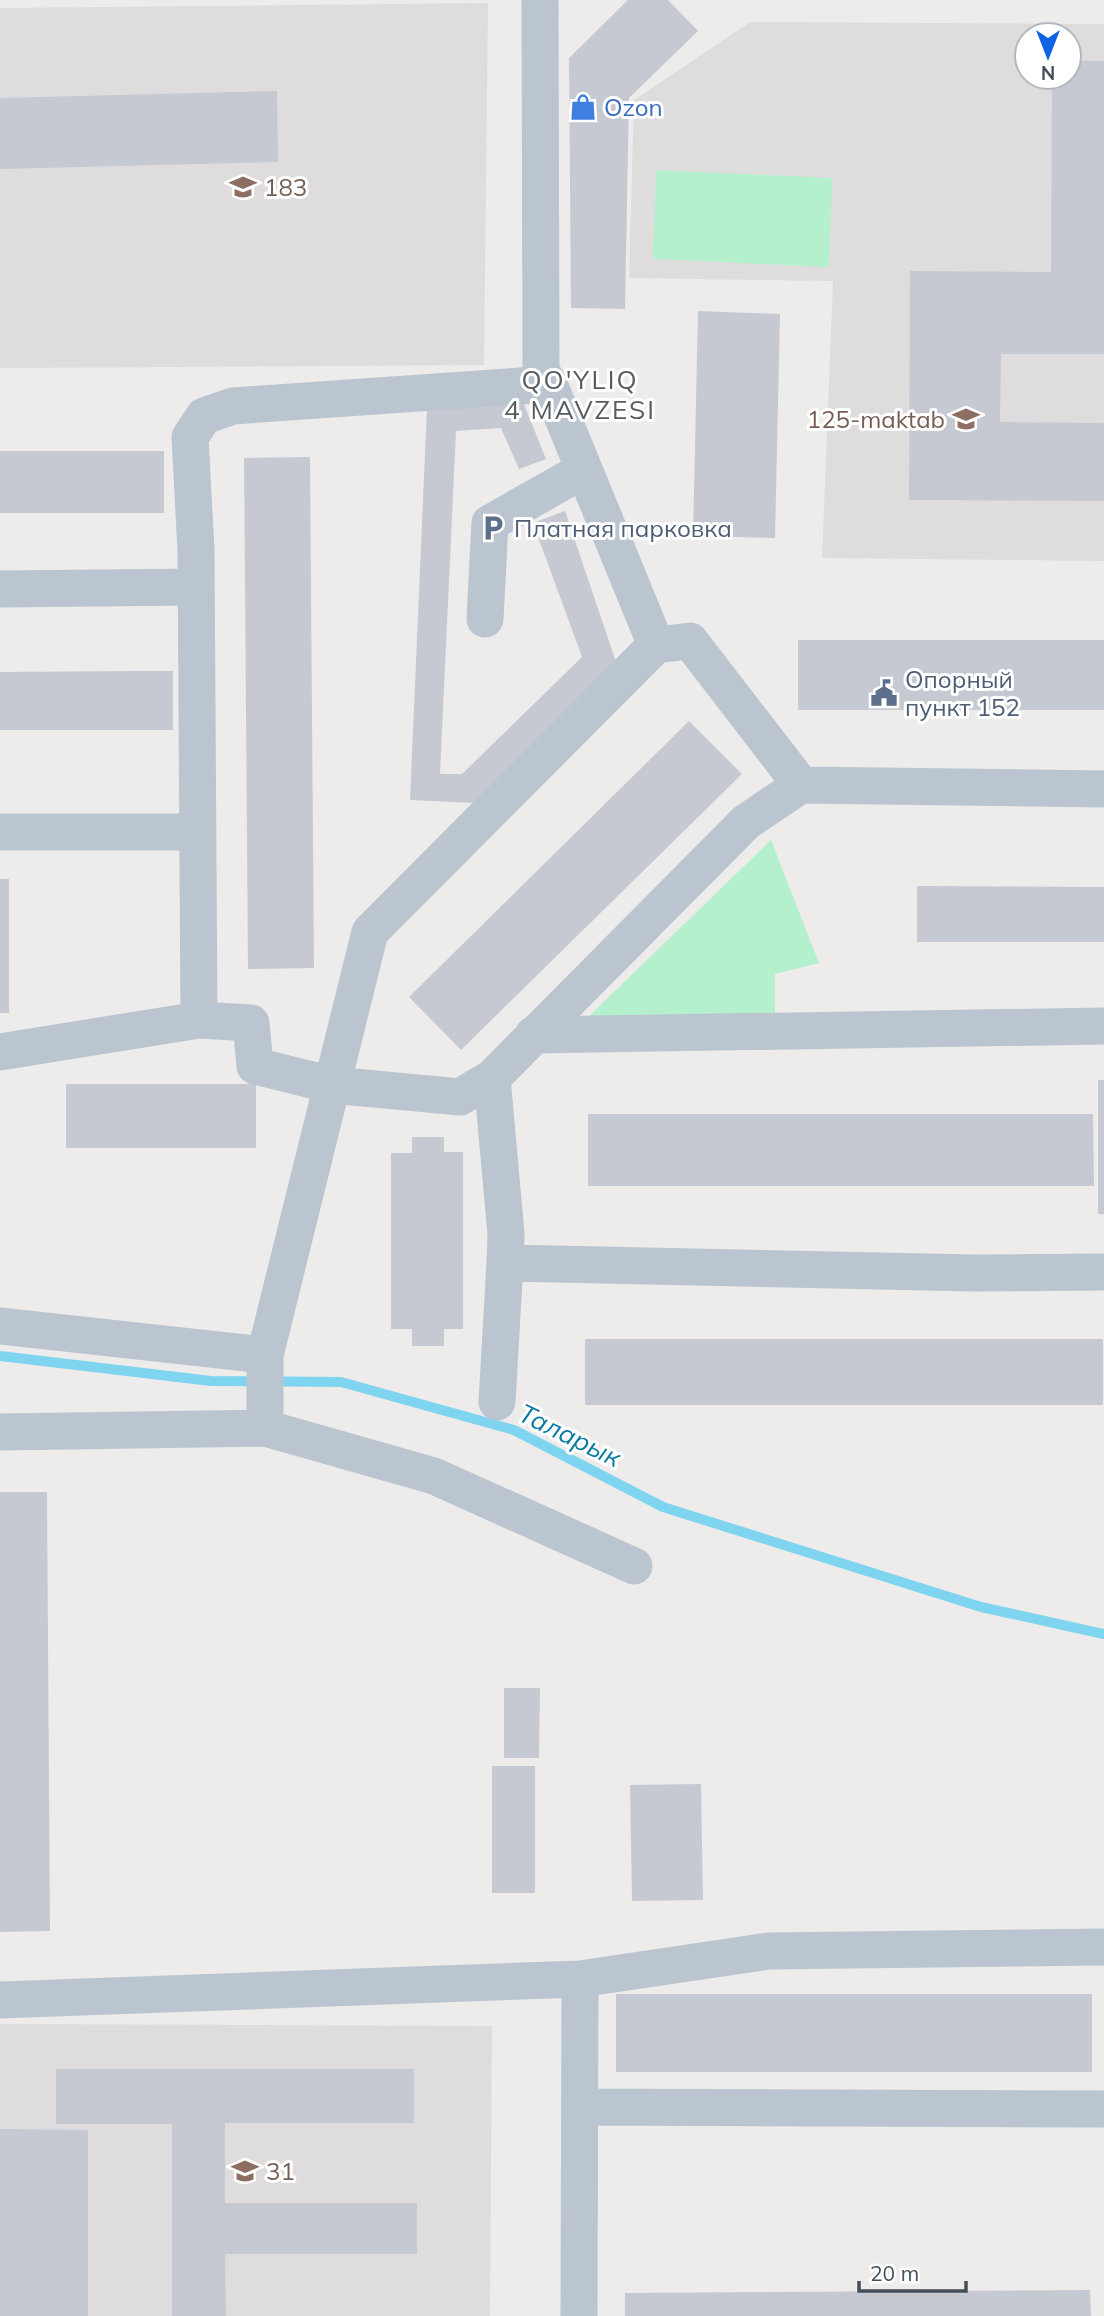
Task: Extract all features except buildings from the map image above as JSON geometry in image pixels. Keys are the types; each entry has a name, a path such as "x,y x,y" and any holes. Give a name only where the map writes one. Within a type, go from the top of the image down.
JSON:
{"street":[{"path":"540,0 541,371 549,384 582,471 656,645"},
{"path":"200,1020 196,587 190,437 204,416 233,406 549,384"},
{"path":"485,619 490,523 582,471"},
{"path":"0,589 196,587"},
{"path":"265,1429 265,1355 370,932 656,645 690,641 801,785"},
{"path":"0,1052 200,1020 251,1023 255,1066 332,1085 460,1097 492,1078 746,822 801,785 1104,789"},
{"path":"0,832 198,832"},
{"path":"533,1035 1104,1026"},
{"path":"492,1078 506,1234 497,1402"},
{"path":"505,1264 974,1273 1104,1272"},
{"path":"0,1326 265,1355"},
{"path":"0,1432 265,1429 434,1476 634,1566"},
{"path":"0,2000 580,1979 769,1951 1104,1947"},
{"path":"579,2316 580,1979"},
{"path":"580,2108 1104,2109"}],"shaded area":[{"name":"183","path":"488,3 484,365 0,368 0,8"},
{"name":"125-maktab","path":"750,22 1013,23 1013,91 1083,91 1083,24 1104,24 1104,561 822,558 833,281 629,278 634,100"},
{"name":"31","path":"0,2024 492,2026 490,2316 0,2316"}],"green space":[{"path":"656,170 832,178 829,267 653,259"},
{"path":"771,840 819,963 775,974 775,1018 586,1019"}],"waterway":[{"name":"Таларык","path":"0,1356 211,1381 341,1382 514,1430 663,1507 981,1607 1104,1634"}],"place":[{"name":"Ozon","path":"583,107"},
{"name":"183","path":"243,187"},
{"name":"125-maktab","path":"966,419"},
{"name":"Платная парковка","path":"493,528"},
{"name":"Опорный пункт 152","path":"884,693"},
{"name":"31","path":"245,2171"}],"district":[{"name":"QO'YLIQ 4 MAVZESI","path":"580,394"}]}
